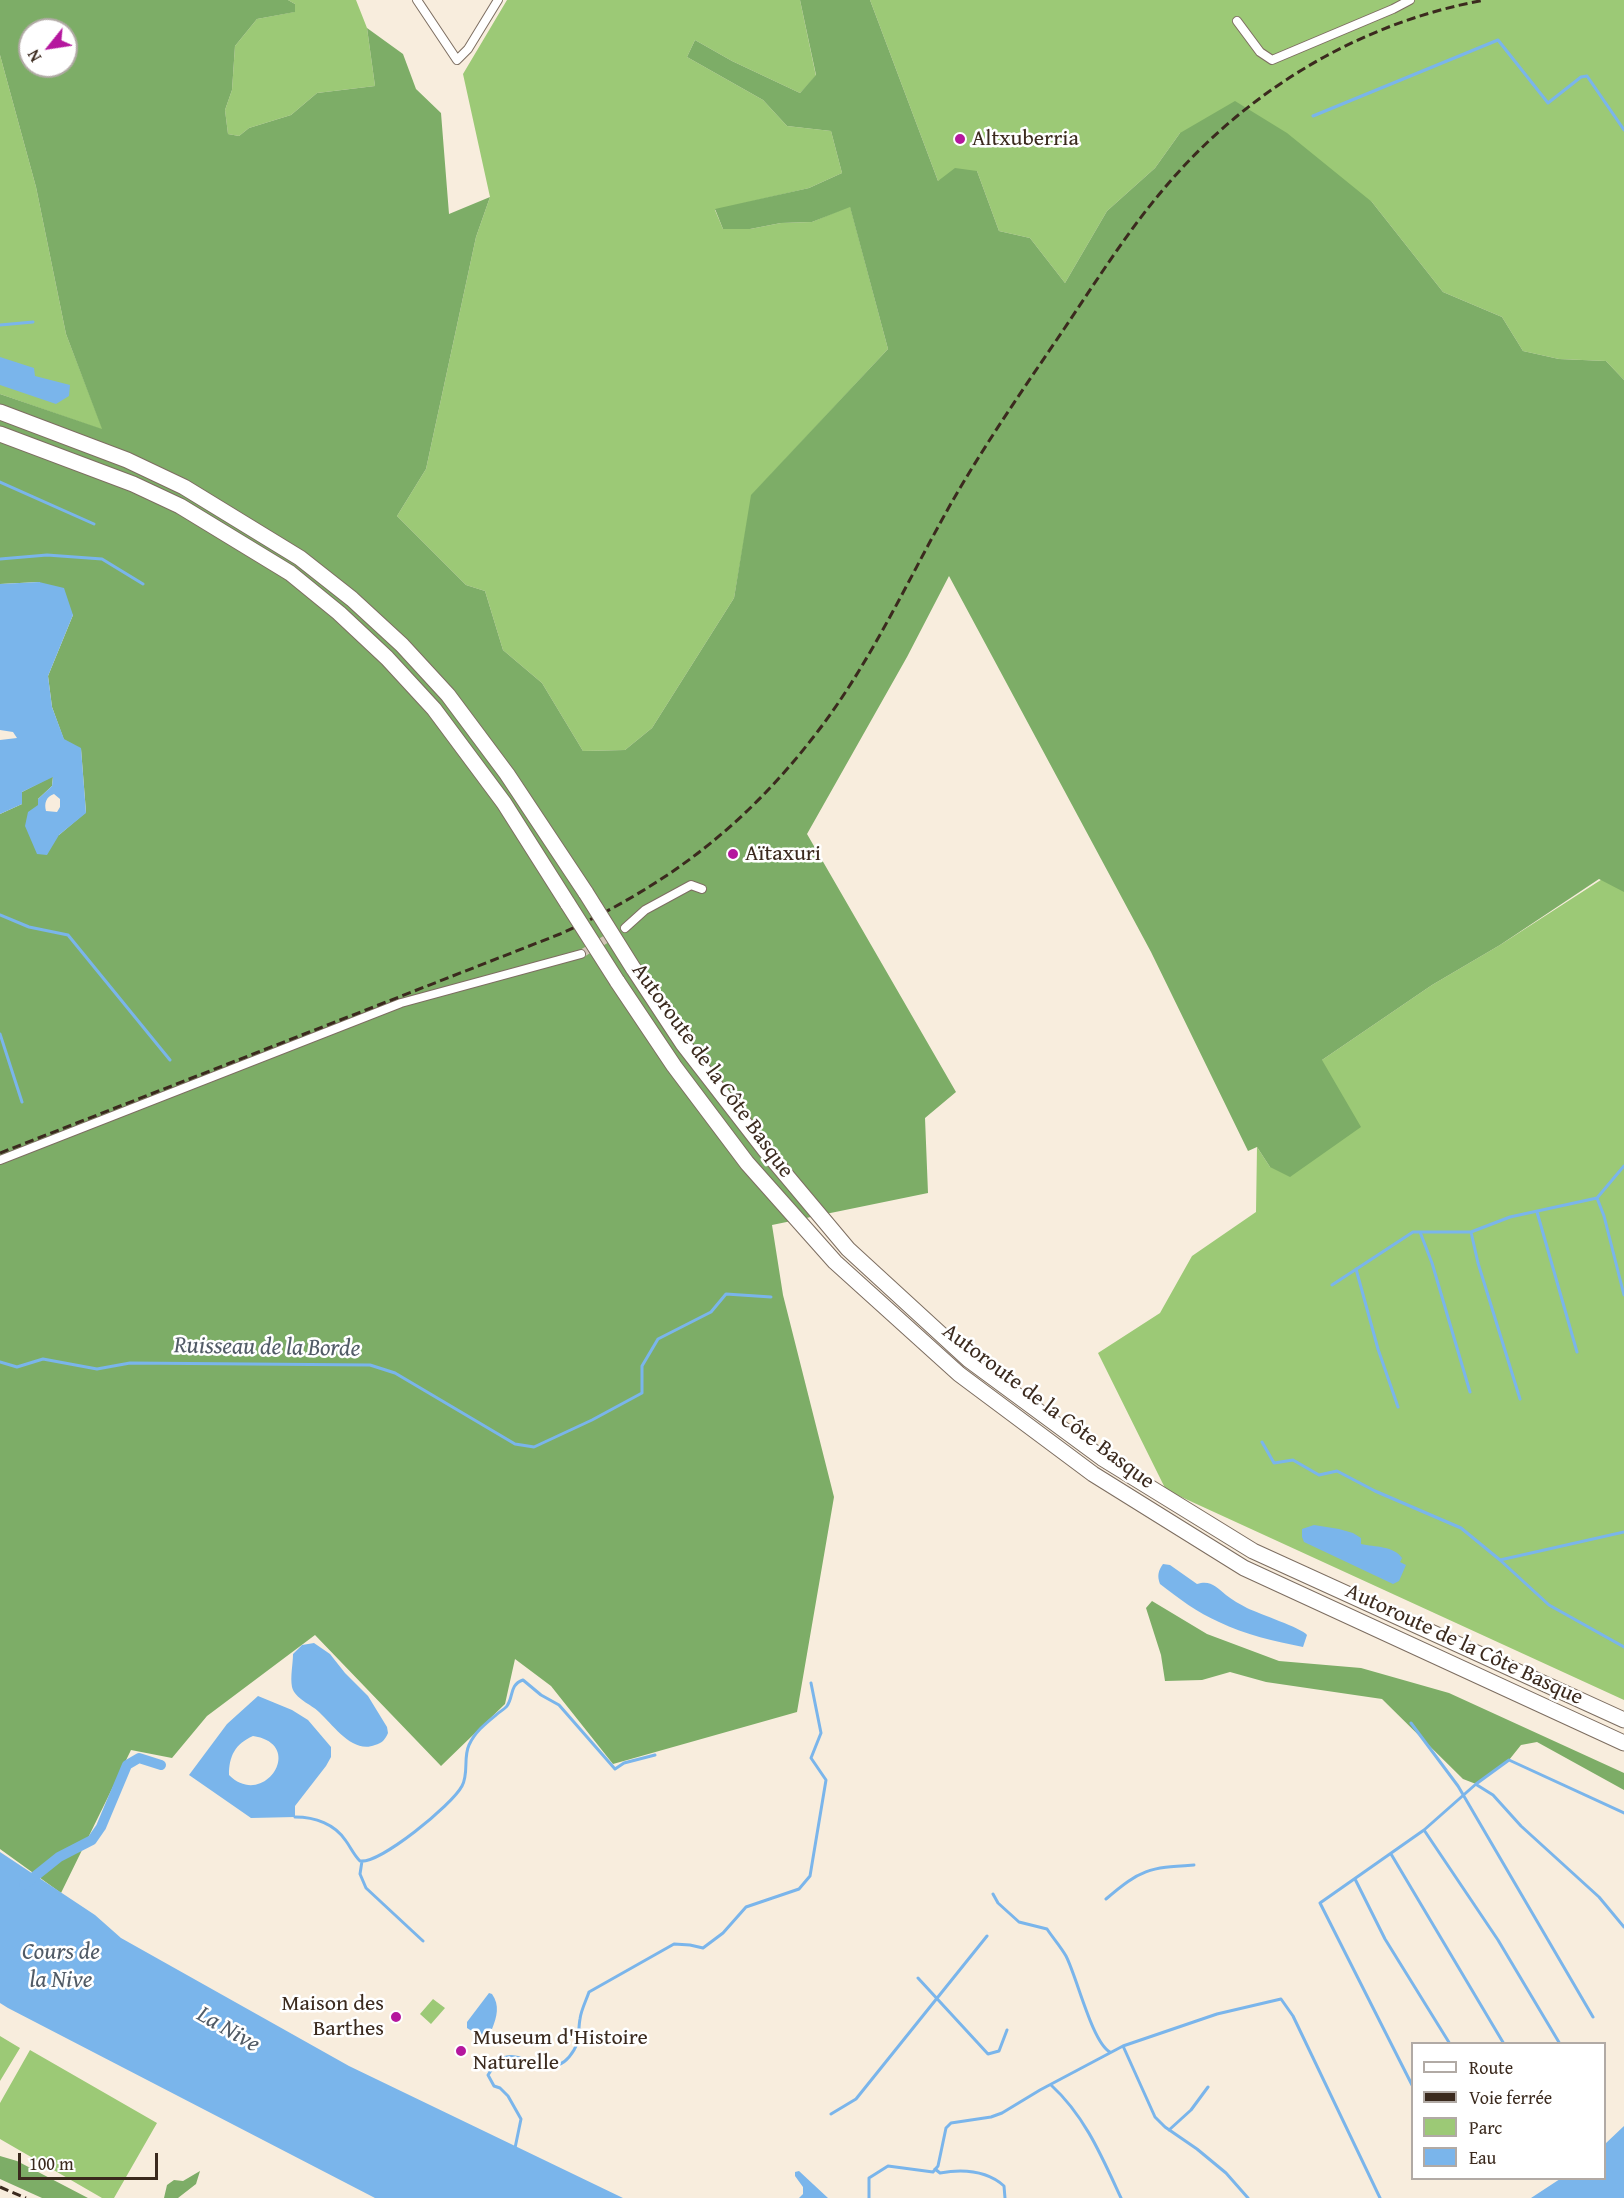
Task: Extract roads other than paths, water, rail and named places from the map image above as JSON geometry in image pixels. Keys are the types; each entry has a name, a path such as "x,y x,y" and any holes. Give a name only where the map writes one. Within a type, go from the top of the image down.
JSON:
{"highway":[{"name":"Autoroute de la Côte Basque","path":"0,412 127,460 184,487 300,558 352,599 402,645 448,695 507,774 683,1044 765,1150 848,1249 969,1360 1102,1458 1253,1551 1624,1720"},
{"name":"Autoroute de la Côte Basque","path":"0,434 123,480 180,507 290,573 339,613 387,658 434,709 504,803 674,1066 747,1163 835,1262 950,1366 1093,1474 1244,1568 1624,1743"}],"street":[{"path":"417,0 457,60 468,49 498,0"},
{"path":"1238,21 1260,52 1272,60 1410,0"},
{"path":"625,928 645,910 691,885 702,889"},
{"path":"0,1160 401,1004 581,954"}],"water":[{"path":"0,357 34,368 35,376 70,385 69,396 56,404 0,385"},
{"path":"39,582 64,588 73,615 48,676 52,707 64,739 81,748 86,813 59,835 47,855 37,854 25,826 28,812 38,805 38,799 52,786 53,777 22,792 22,804 0,814 0,740 17,738 13,732 0,730 0,584","holes":["54,794 60,799 57,812 46,811 49,797"]},
{"path":"1314,1525 1353,1533 1361,1538 1361,1544 1384,1548 1399,1554 1402,1558 1400,1562 1406,1565 1399,1581 1393,1584 1304,1542 1302,1529"},
{"path":"1163,1564 1170,1565 1197,1584 1213,1585 1247,1608 1303,1632 1307,1635 1303,1647 1250,1634 1203,1614 1160,1584 1158,1574"},
{"path":"314,1643 330,1654 368,1696 387,1727 388,1733 381,1742 367,1747 352,1742 294,1691 291,1679 293,1654 302,1645"},
{"path":"258,1696 292,1710 308,1720 331,1747 331,1757 326,1766 295,1806 295,1817 251,1818 189,1775 227,1724","holes":["253,1736 269,1741 277,1750 278,1761 274,1772 266,1780 255,1785 242,1784 229,1775 230,1762 237,1747"]},
{"name":"Cours de la Nive","path":"0,1852 95,1915 121,1938 349,2066 623,2198 375,2198 8,2008 0,2003"},
{"path":"489,1993 496,2002 496,2016 492,2029 484,2030 483,2038 467,2028 467,2022"},
{"path":"1624,2126 1624,2198 1531,2198 1558,2180 1606,2180 1606,2143"},
{"path":"799,2171 828,2198 799,2198 803,2194 803,2187 795,2176 795,2172"}],"waterway":[{"path":"1313,116 1498,40 1548,103 1581,77 1587,76 1624,130"},
{"path":"0,325 33,322"},
{"path":"0,482 94,524"},
{"path":"0,559 47,555 102,559 143,584"},
{"path":"0,915 29,927 68,935 170,1060"},
{"path":"0,1034 22,1102"},
{"path":"1332,1285 1413,1232 1471,1232 1510,1217 1597,1198 1624,1166"},
{"path":"1597,1198 1604,1216 1624,1295"},
{"path":"1537,1212 1577,1352"},
{"path":"1420,1232 1432,1263 1470,1392"},
{"path":"1471,1232 1478,1263 1520,1399"},
{"path":"1356,1269 1378,1349 1398,1407"},
{"name":"Ruisseau de la Borde","path":"0,1362 17,1367 43,1359 97,1369 130,1363 370,1365 395,1373 515,1444 534,1447 642,1393 642,1366 658,1339 711,1312 726,1294 771,1297"},
{"path":"1262,1442 1274,1463 1293,1460 1319,1475 1337,1471 1375,1491 1461,1528 1549,1605 1624,1647"},
{"path":"1500,1560 1624,1532"},
{"path":"295,1817 317,1820 336,1830 360,1861 370,1859 398,1844 431,1819 456,1795 464,1781 466,1755 471,1740 484,1725 506,1707 514,1688 523,1680 541,1695 559,1705 615,1769 624,1763 655,1755"},
{"path":"515,2148 521,2119 508,2096 500,2088 494,2086 488,2075 498,2061 512,2057 548,2066 557,2066 566,2061 576,2046 581,2016 589,1992 674,1944 703,1948 723,1933 746,1907 799,1889 810,1876 826,1780 811,1758 821,1733 811,1683"},
{"path":"1411,1723 1458,1786 1593,2017"},
{"path":"24,1885 59,1857 92,1840 101,1827 127,1765 139,1758 161,1765"},
{"path":"1411,2083 1320,1903 1424,1830 1476,1784 1509,1760 1624,1813"},
{"path":"1477,1785 1493,1795 1521,1826 1599,1897 1624,1927"},
{"path":"1424,1830 1498,1940 1559,2042"},
{"path":"1391,1854 1503,2042"},
{"path":"362,1861 360,1874 366,1888 423,1941"},
{"path":"1106,1899 1128,1881 1146,1872 1166,1867 1194,1865"},
{"path":"1355,1879 1385,1939 1449,2042"},
{"path":"993,1894 998,1903 1019,1922 1047,1929 1066,1956 1091,2023 1103,2046 1110,2052"},
{"path":"831,2114 856,2099 987,1936"},
{"path":"918,1978 988,2054 999,2051 1007,2030"},
{"path":"869,2198 869,2178 888,2166 933,2172 938,2166 946,2128 951,2123 991,2117 1002,2113 1123,2046 1217,2014 1281,1999 1293,2016 1380,2198"},
{"path":"1123,2046 1155,2117 1226,2173 1248,2198"},
{"path":"1051,2085 1074,2110 1083,2124 1121,2198"},
{"path":"1169,2130 1191,2110 1208,2087"},
{"path":"935,2169 940,2173 966,2171 990,2177 1004,2186 1005,2198"}],"tunnel":[{"path":"581,954 625,928"}],"railway":[{"path":"0,1153 560,934 635,896 701,851 731,826 788,768 835,707 871,650 979,456 1114,255 1167,185 1233,119 1310,65 1351,43 1394,25 1439,10 1485,0"},
{"path":"0,2187 26,2198"}],"place":[{"name":"Altxuberria","path":"960,139"},
{"name":"Aïtaxuri","path":"733,854"},
{"name":"Maison des Barthes","path":"396,2017"},
{"name":"Museum d'Histoire Naturelle","path":"461,2051"}],"water label":[{"name":"La Nive","path":"228,2030"}]}
